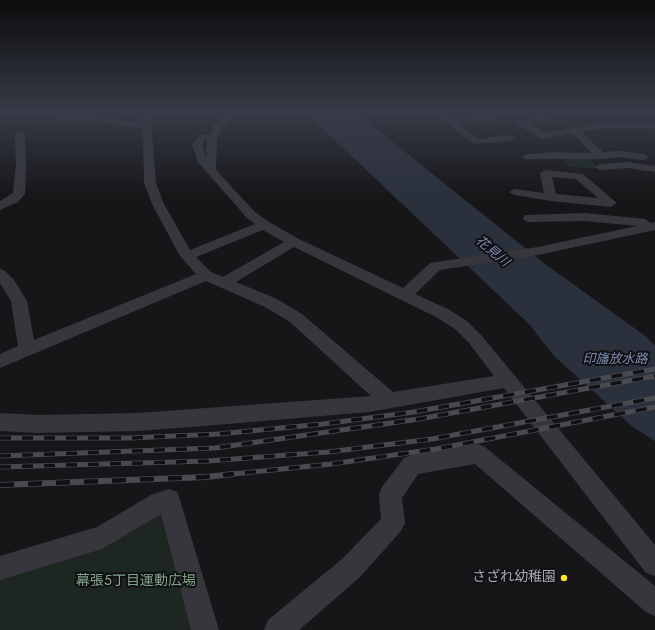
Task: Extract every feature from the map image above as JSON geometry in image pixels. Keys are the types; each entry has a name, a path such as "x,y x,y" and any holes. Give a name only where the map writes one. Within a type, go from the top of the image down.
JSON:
{"street":[{"path":"0,206 14,199 19,194 21,165 20,140"},
{"path":"149,140 150,183 158,204 187,256 206,275 271,303 296,318 390,400"},
{"path":"200,140 196,145 202,160 251,215 264,225 294,242 442,313 461,325 475,339 655,564"},
{"path":"211,171 212,140"},
{"path":"475,140 477,142 490,140"},
{"path":"585,140 601,156"},
{"path":"528,157 551,154 601,156 618,154 644,157"},
{"path":"600,167 627,165 655,169"},
{"path":"551,197 545,173 579,176 631,221"},
{"path":"516,192 611,204"},
{"path":"529,218 585,216 655,225"},
{"path":"187,256 264,225"},
{"path":"405,295 430,269 451,263 538,251 655,225"},
{"path":"224,283 294,242"},
{"path":"0,274 9,283 19,301 27,350"},
{"path":"0,361 206,275"},
{"path":"0,422 38,424 138,422 369,404 500,382"},
{"path":"278,630 351,568 393,524 390,495 412,465 478,454 655,603"},
{"path":"0,568 102,537 159,503 169,500 205,630"}],"green space":[{"path":"565,158 590,159 596,168 569,167"},
{"name":"幕張5丁目運動広場","path":"160,509 198,630 0,630 0,576"}],"water":[{"name":"印旛放水路","path":"335,140 391,140 545,264 644,335 655,345 655,441 633,427 554,356 529,324"}],"railway":[{"path":"0,438 130,438 218,434 323,424 414,412 655,369"},
{"path":"0,456 215,448 419,419 655,376"},
{"path":"0,467 208,461 328,452 432,439 655,398"},
{"path":"223,475 331,464 436,449 655,407"},
{"path":"0,485 206,477 233,474"}],"place":[{"name":"さざれ幼稚園","path":"564,578"}],"water label":[{"name":"花見川","path":"492,252"}]}
